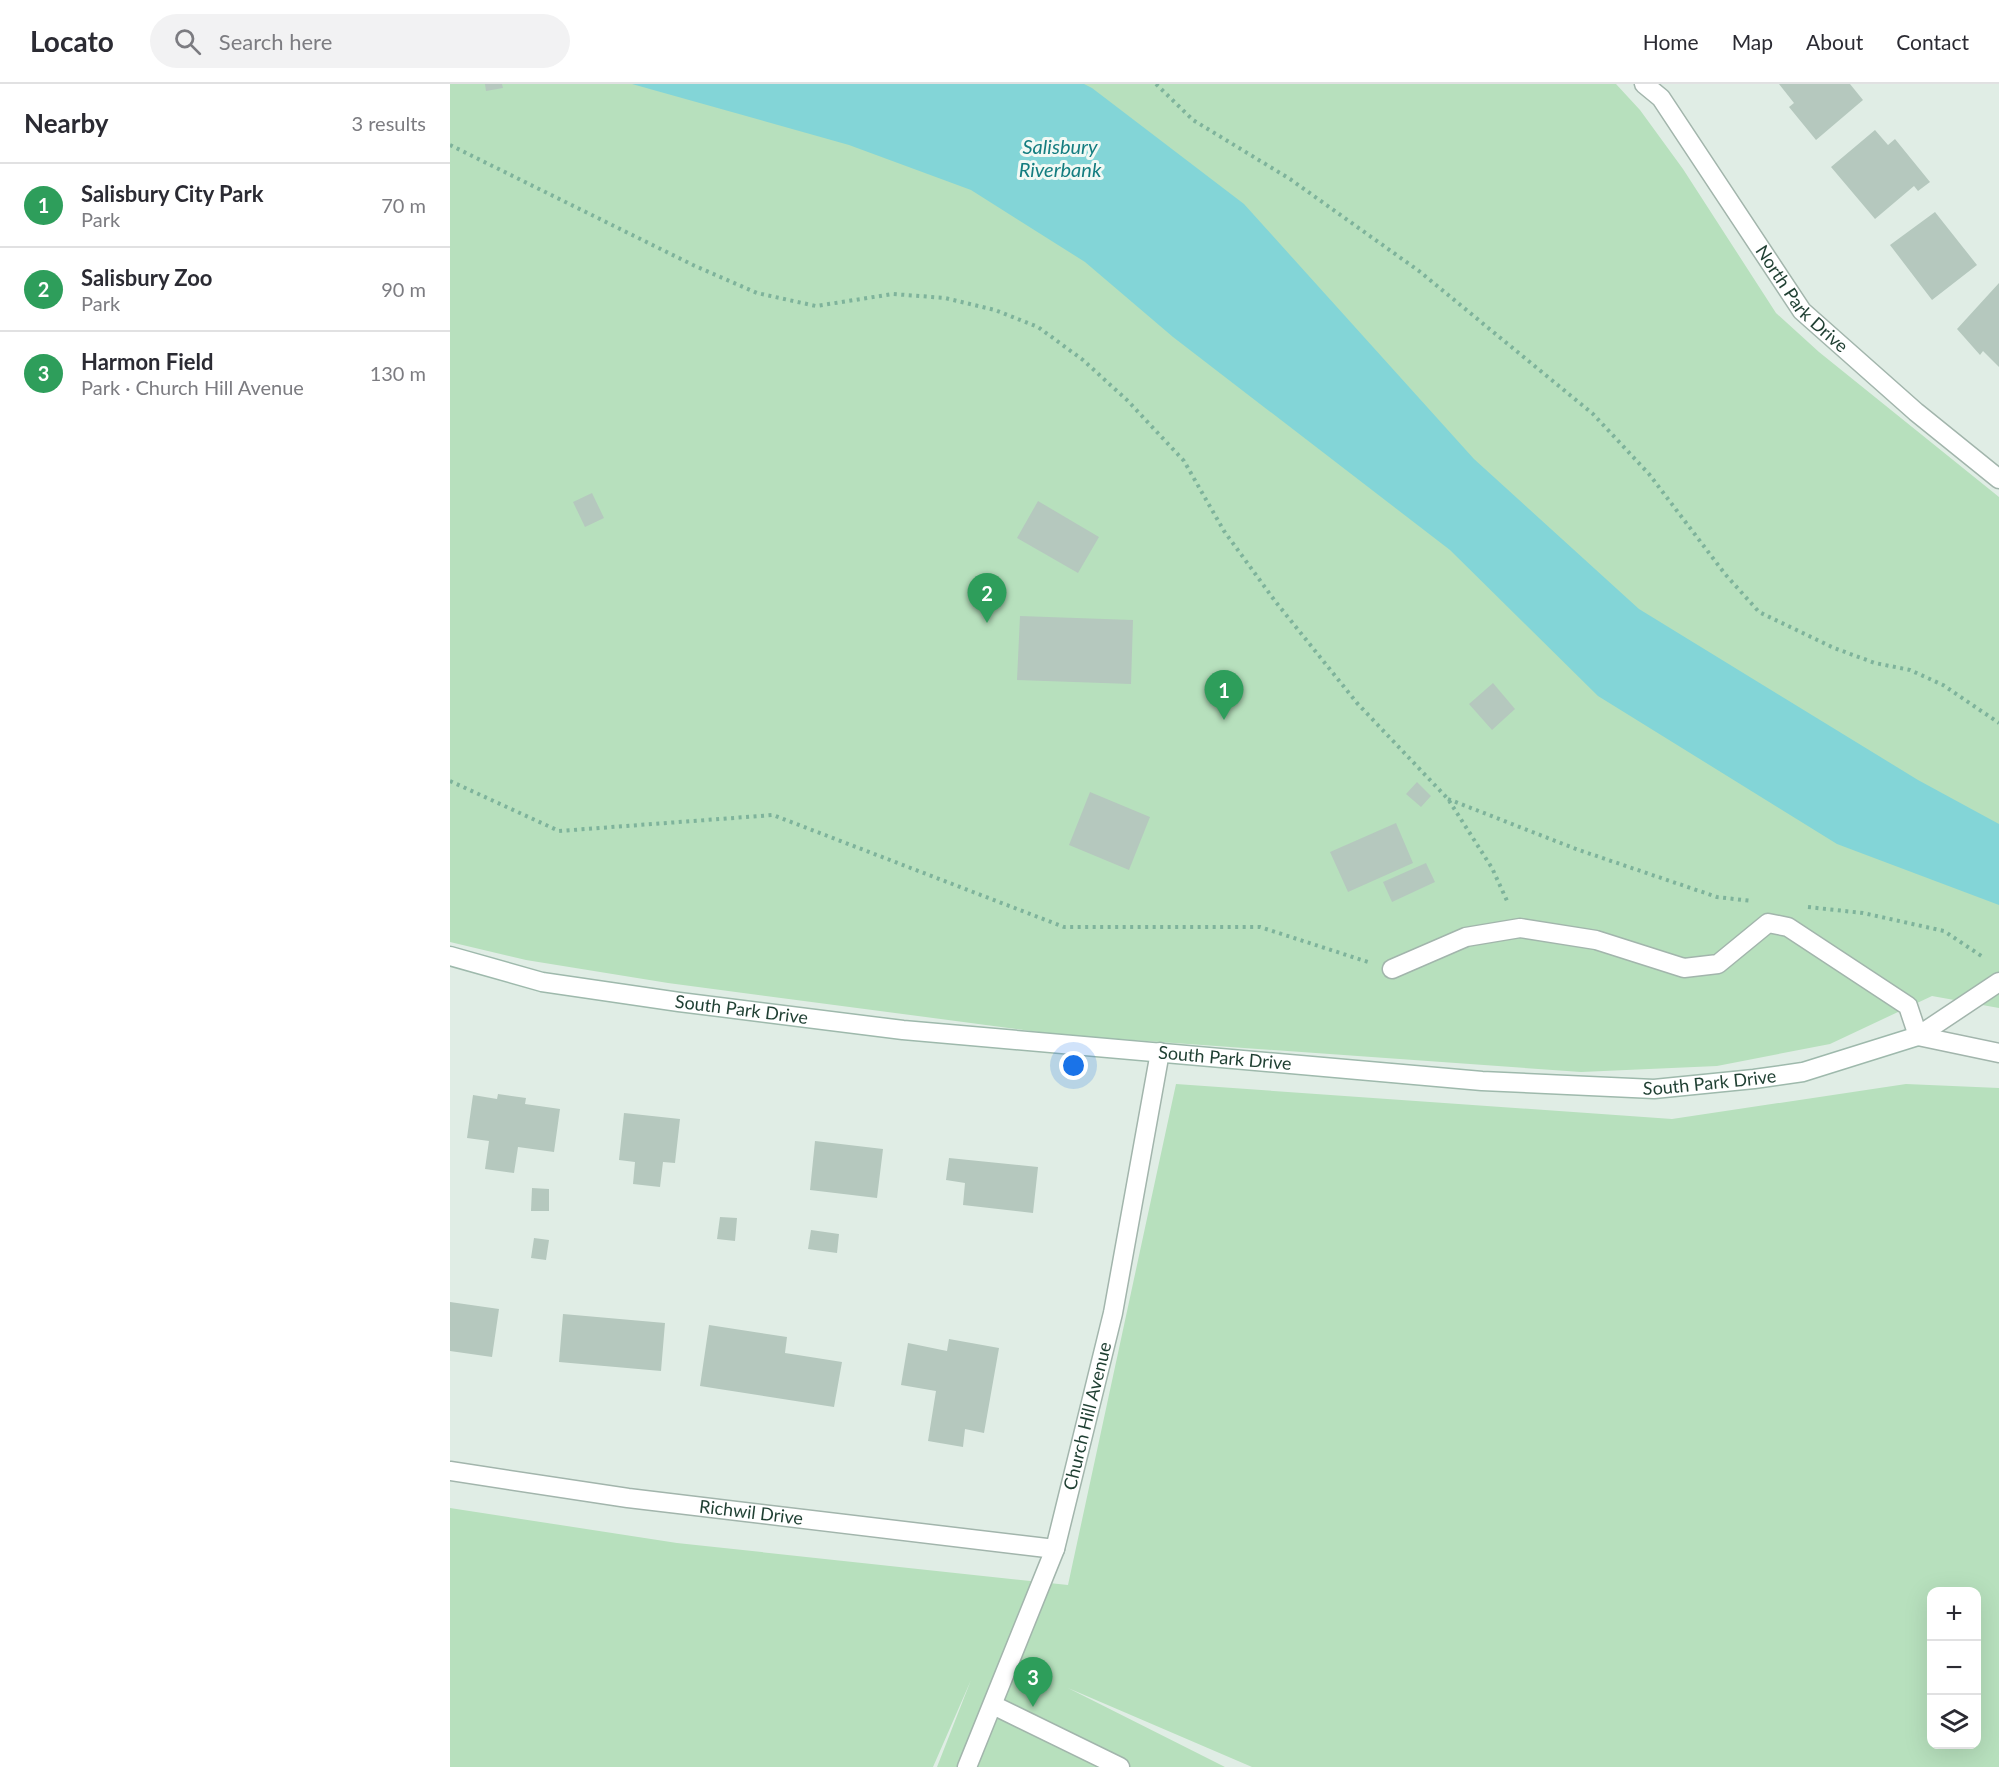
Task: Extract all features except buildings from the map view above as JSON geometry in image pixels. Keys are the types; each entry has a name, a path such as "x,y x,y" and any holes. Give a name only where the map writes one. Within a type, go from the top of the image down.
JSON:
{"street":[{"name":"North Park Drive","path":"1644,84 1661,98 1802,311 1916,412 1999,479"},
{"path":"1392,969 1466,937 1520,928 1596,940 1684,968 1718,964 1768,923 1788,927 1908,1006 1918,1036 1999,982"},
{"name":"South Park Drive","path":"450,956 542,982 679,1002 903,1029 1482,1081 1654,1089 1803,1072 1918,1036 1999,1053"},
{"name":"Church Hill Avenue","path":"967,1767 1055,1549 1113,1313 1160,1052"},
{"name":"Richwil Drive","path":"450,1471 628,1498 1055,1549"},
{"path":"993,1706 1120,1767"}],"path":[{"path":"1156,84 1193,120 1290,179 1419,271 1593,414 1649,474 1725,574 1759,612 1834,648 1875,663 1918,674 1943,685 1999,723"},
{"path":"450,145 693,265 757,293 816,306 893,294 945,298 995,310 1038,327 1083,360 1128,401 1184,461 1224,531 1275,601 1357,703 1448,799 1492,868 1520,928"},
{"path":"450,781 559,831 773,815 1064,927 1260,927 1392,969"},
{"path":"1448,799 1576,849 1717,897 1761,902"},
{"path":"1806,907 1863,913 1944,931 1983,957"}],"green space":[{"path":"450,84 1616,84 1640,110 1683,169 1776,313 1819,352 1999,497 1999,1008 1932,996 1830,1044 1717,1066 1581,1072 1062,1035 668,983 526,960 450,942"},
{"path":"1176,1084 1672,1119 1906,1084 1999,1088 1999,1767 1252,1767 1068,1688 1225,1767 937,1767 971,1680 933,1767 450,1767 450,1508 677,1543 1068,1585"}],"water":[{"name":"Salisbury Riverbank","path":"632,84 1084,84 1092,88 1244,204 1474,459 1639,609 1918,780 1999,824 1999,905 1837,844 1598,696 1450,550 1173,337 1085,262 971,190 849,145"}],"place":[{"name":"Salisbury Zoo","path":"987,623"},
{"name":"Salisbury City Park","path":"1224,720"},
{"name":"Harmon Field","path":"1033,1707"}]}
